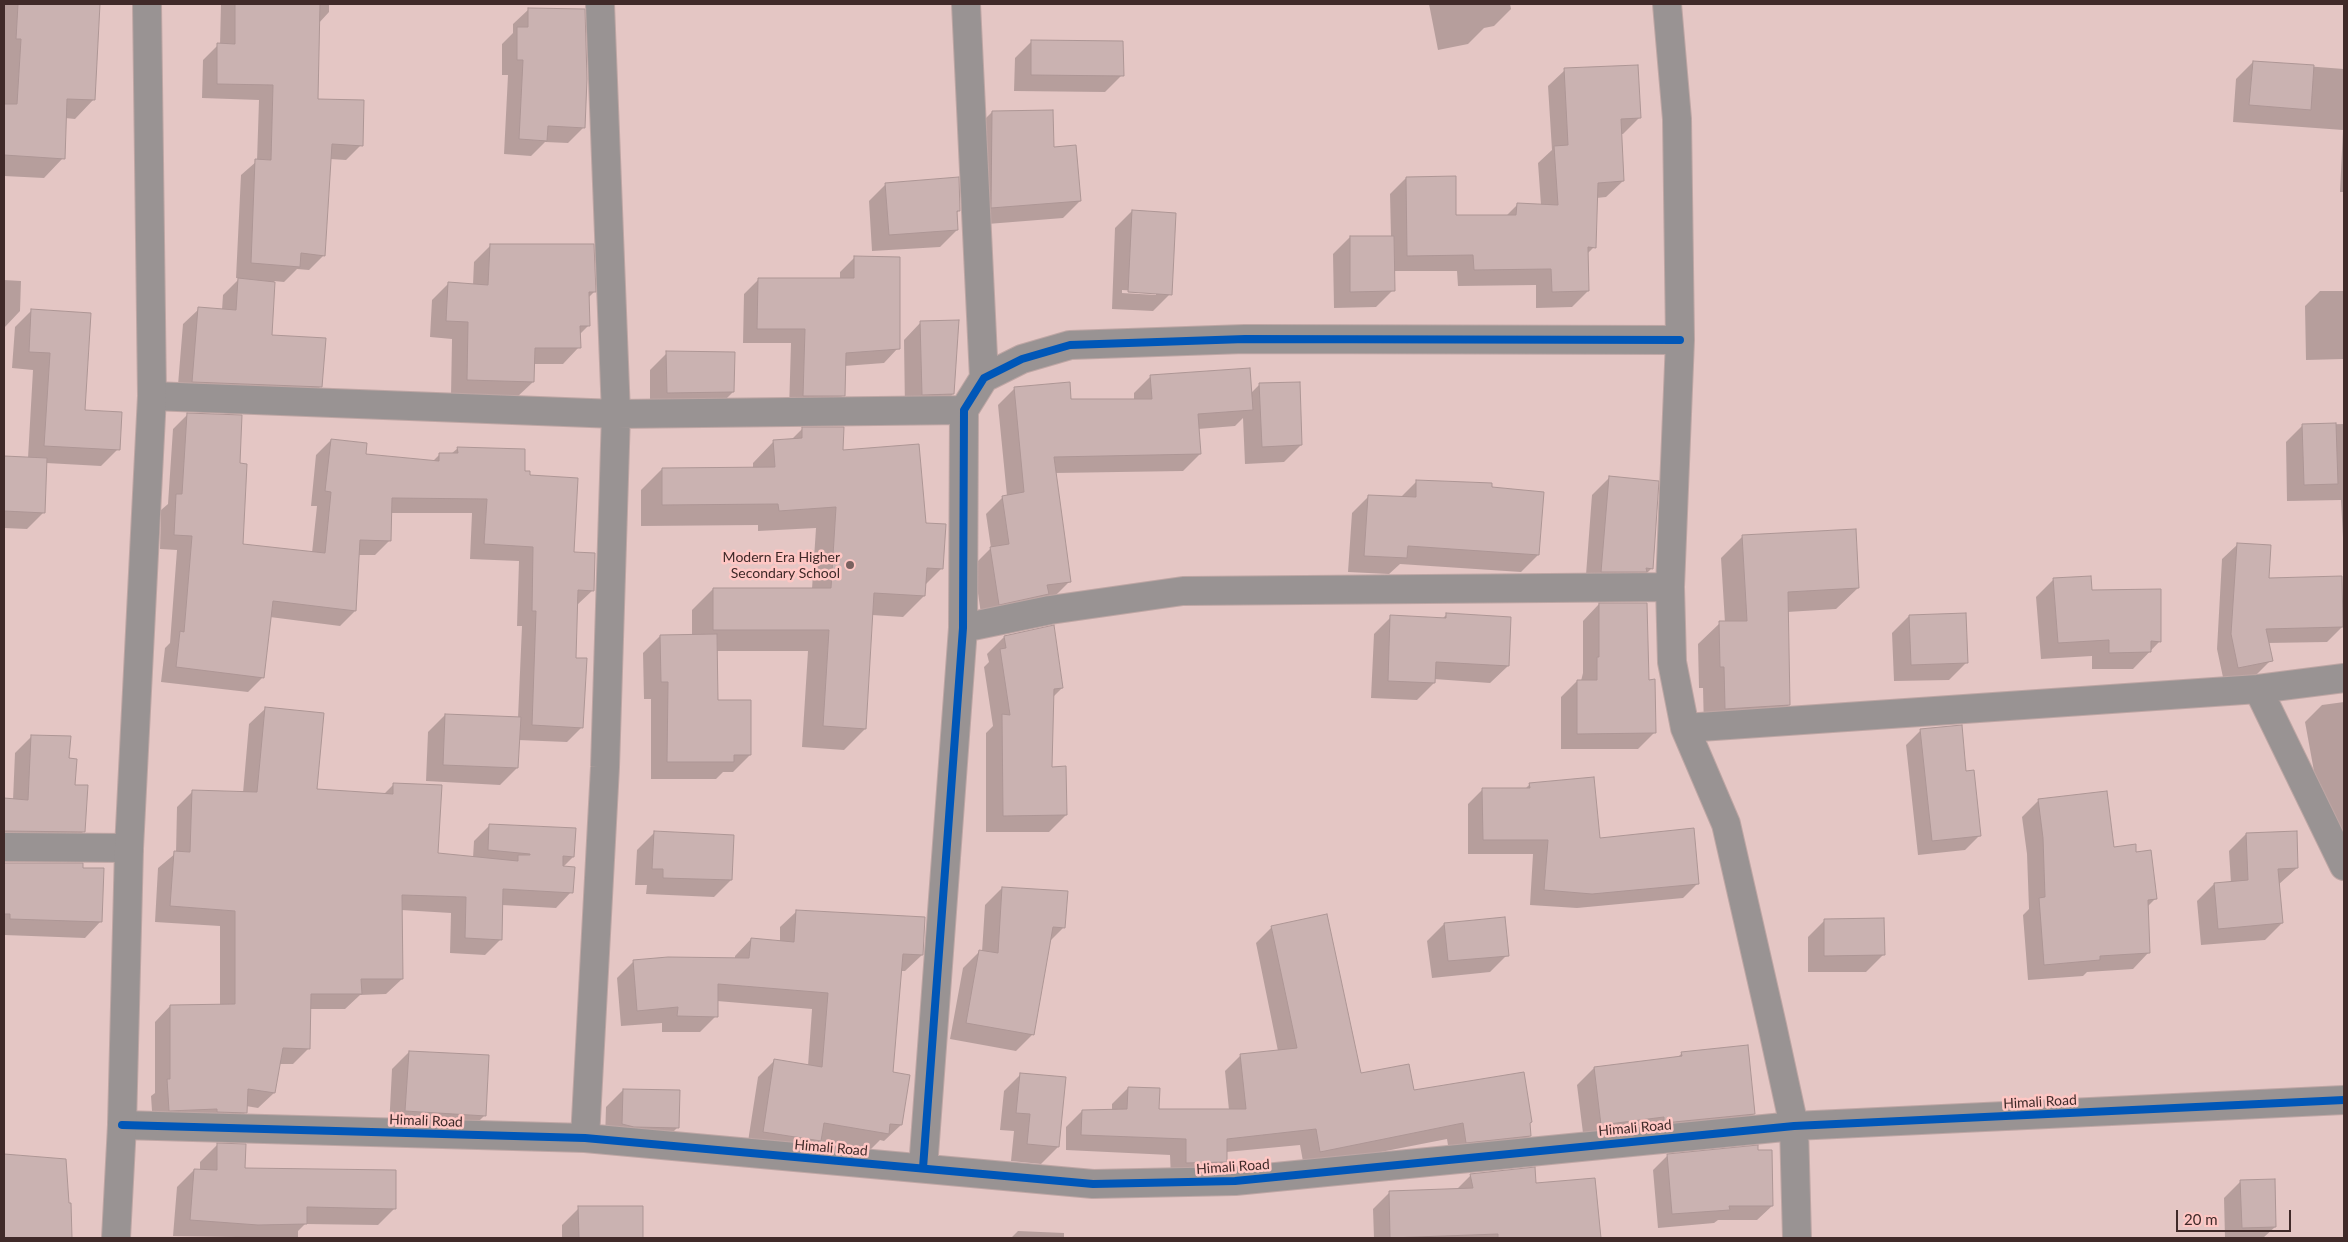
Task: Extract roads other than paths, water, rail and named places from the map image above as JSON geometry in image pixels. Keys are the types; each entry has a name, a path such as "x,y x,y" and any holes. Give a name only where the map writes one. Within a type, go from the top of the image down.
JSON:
{"street":[{"path":"116,1238 122,1125 129,848 152,396 147,4"},
{"path":"585,1138 605,767 616,414 600,4"},
{"path":"966,4 984,378"},
{"path":"1667,4 1677,118 1680,340 1670,587 1672,662 1685,728 1726,824 1794,1126 1797,1238"},
{"path":"923,1168 963,628 964,410 984,378 1022,359 1070,345 1245,338 1680,340"},
{"path":"152,396 616,414 964,410"},
{"path":"963,628 1050,610 1184,590 1670,587"},
{"path":"1685,728 2258,689 2344,678"},
{"path":"2258,689 2344,866"},
{"path":"4,847 129,848"},
{"name":"Himali Road","path":"122,1125 585,1138 1093,1184 1235,1181 1794,1126 2344,1100"}],"place":[{"name":"Modern Era Higher Secondary School","path":"850,565"}]}
